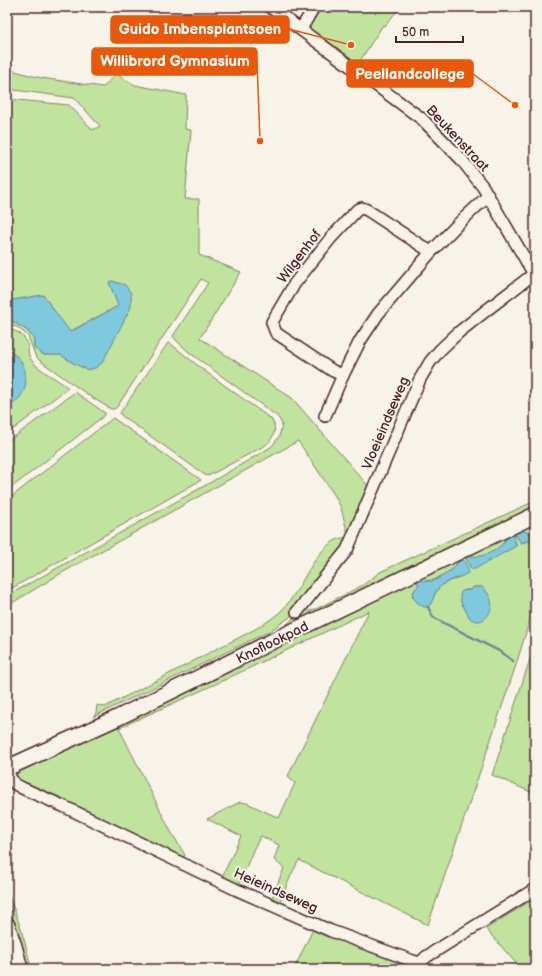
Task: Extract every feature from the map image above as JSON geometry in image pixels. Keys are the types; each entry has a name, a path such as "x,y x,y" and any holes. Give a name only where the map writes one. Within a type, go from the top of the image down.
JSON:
{"main road":[{"name":"Knoflookpad","path":"7,769 117,718 535,515"},
{"path":"7,924 20,969"}],"street":[{"name":"Beukenstraat","path":"270,7 422,119 461,159 483,187 535,274"},
{"path":"301,29 314,7"},
{"path":"325,416 360,340 378,314 431,252 488,196"},
{"name":"Wilgenhof","path":"343,375 333,371 276,333 272,322 295,283 330,239 357,210 362,208 431,252"},
{"name":"Vloeieindseweg","path":"296,612 347,550 420,379 430,362 459,332 535,274"},
{"name":"Heieindseweg","path":"7,769 11,779 15,784 22,788 63,806 234,889 331,931 413,961 419,966 426,958 437,950 535,889"}],"green space":[{"path":"316,7 400,7 385,26 383,25 358,64 307,29 307,23"},
{"path":"7,69 41,78 103,87 116,74 135,85 186,95 185,129 191,130 185,199 199,199 199,255 241,272 200,338 292,398 370,488 349,538 341,508 335,496 298,441 60,574 7,606 7,596 271,447 279,437 282,424 278,417 190,353 173,336 208,283 201,279 117,407 114,409 111,409 91,397 39,360 35,355 28,336 17,327 7,325 7,318 28,331 34,339 34,348 44,355 61,355 75,364 131,306 109,282 118,306 69,332 43,295 7,301 7,99 69,105 93,130 100,126 74,98 7,89"},
{"path":"7,329 18,332 23,336 27,342 29,356 33,362 68,388 7,434 7,407 12,405 13,353 7,351"},
{"path":"168,343 271,419 275,429 273,436 266,445 208,476 122,416 120,413"},
{"path":"75,392 105,413 105,415 7,491 7,442"},
{"path":"113,418 201,480 7,591 7,500"},
{"path":"535,501 535,509 284,627 301,611 310,611 318,608 363,585 380,572"},
{"path":"535,520 535,531 532,533 521,532 515,534 505,541 500,547 487,554 480,557 470,556 468,562 471,569 516,546 514,535 516,535 521,543 535,539 535,603 515,668 428,925 299,860 279,904 271,900 284,868 274,860 279,845 261,836 254,848 239,885 222,877 241,836 207,819 240,802 247,803 279,818 295,783 288,776 369,611 119,728 170,830 185,855 183,859 17,781 17,774 19,770","holes":["462,560 464,561 457,579 442,585 433,599 412,596 413,592 419,585 417,582 434,580 453,569 457,563","474,587 482,587 470,618 461,602 465,590 470,590"]},
{"path":"349,538 330,568 290,617 270,631 93,717 96,713 97,705 105,707 264,624 286,606 313,563 325,548 336,540"},
{"path":"535,644 535,794 492,775"},
{"path":"7,892 21,930 31,969 26,969 13,927 13,913 7,899"},
{"path":"535,898 535,969 521,969 486,929"},
{"path":"314,927 412,965 414,969 294,969"}],"water":[{"path":"112,281 125,285 131,293 131,307 102,363 95,368 88,370 61,355 44,355 34,348 34,339 28,331 7,318 7,301 43,295 70,332 118,306 109,282"},
{"path":"7,351 18,357 24,368 26,380 24,391 21,396 13,404 7,407"},
{"path":"523,531 531,533 535,531 535,539 521,543 516,535 514,535 516,546 475,569 471,569 466,558 470,556 482,556 490,553 510,536"},
{"path":"462,560 467,566 468,573 441,586 436,591 430,605 427,607 424,607 415,600 413,593 419,585 416,582 435,580 454,568"},
{"path":"474,587 482,587 488,594 491,601 489,613 481,621 475,621 470,618 461,602 460,595 462,591 470,590"}],"waterway":[{"path":"428,607 433,617 501,652 513,661"}],"place":[{"name":"Guido Imbensplantsoen","path":"351,45"},
{"name":"Peellandcollege","path":"515,105"},
{"name":"Willibrord Gymnasium","path":"260,141"}]}
